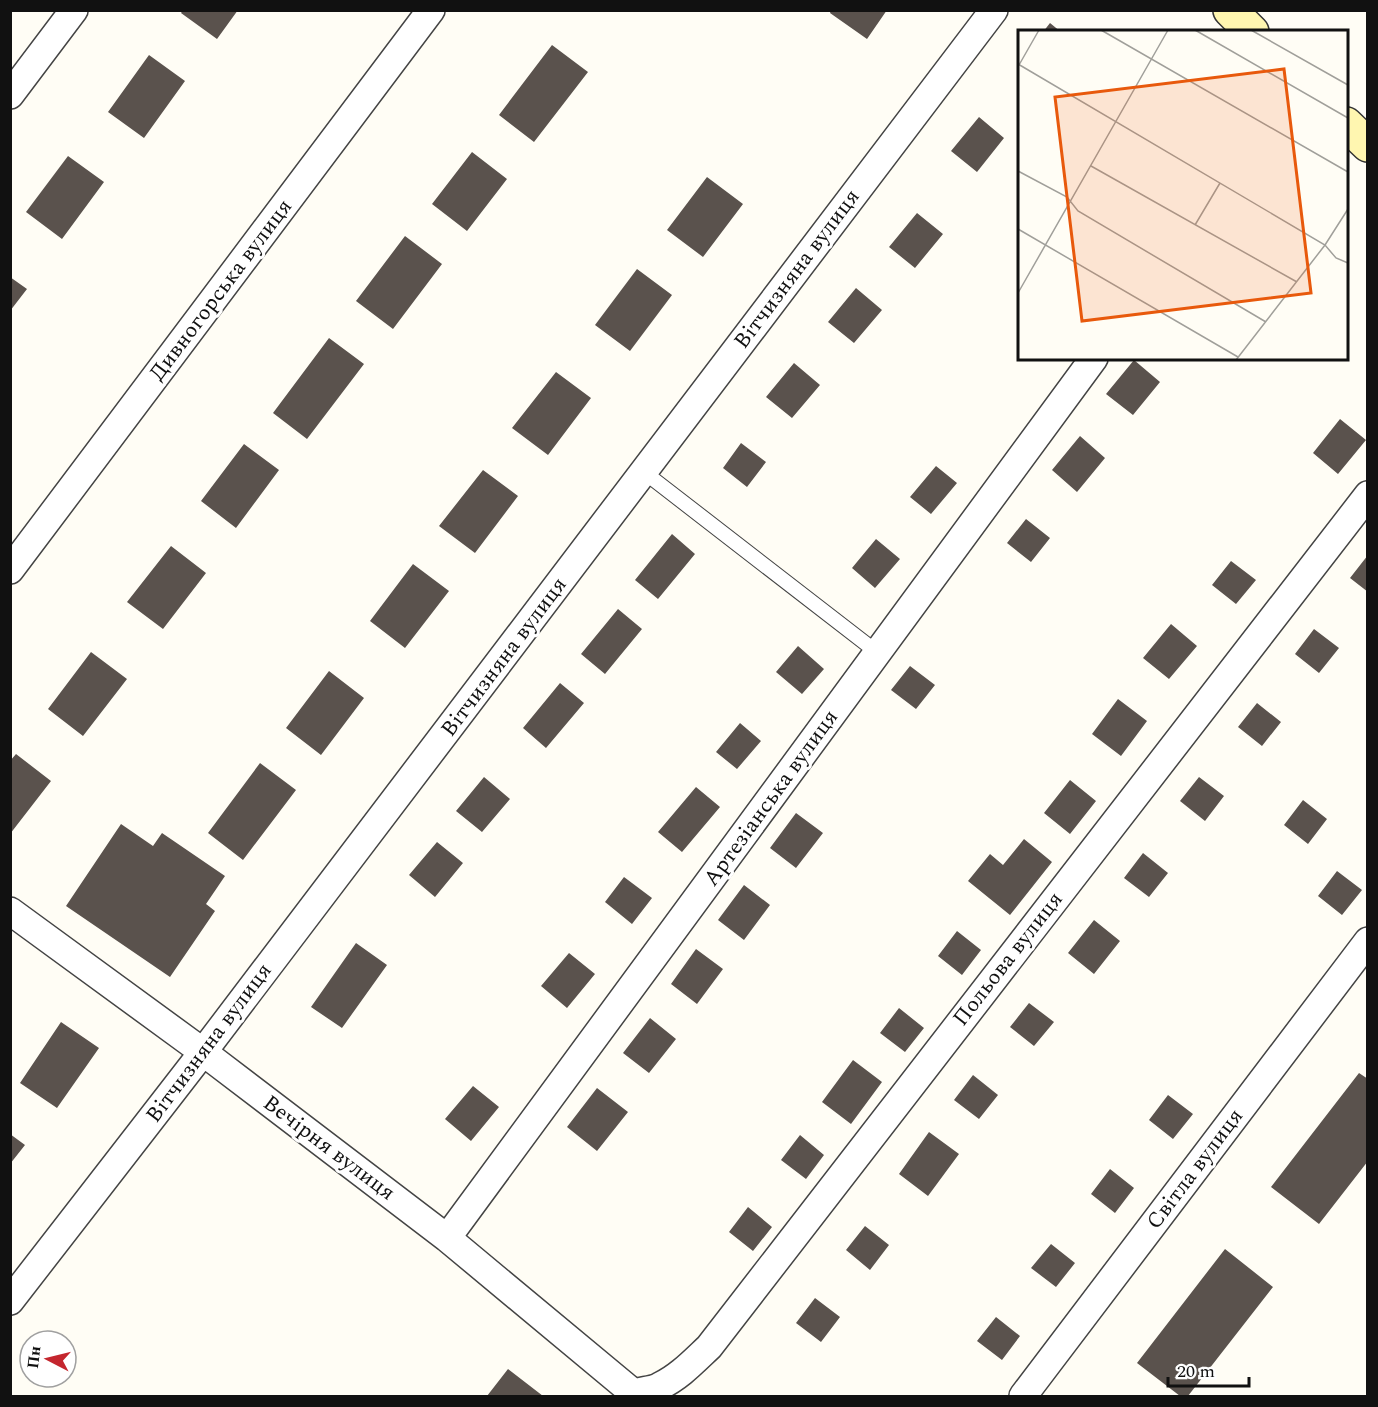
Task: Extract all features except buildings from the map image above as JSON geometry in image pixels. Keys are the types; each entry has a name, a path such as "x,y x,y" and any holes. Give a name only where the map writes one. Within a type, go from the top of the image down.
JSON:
{"main road":[{"path":"1230,10 1250,30"},
{"path":"1348,125 1368,145"}],"street":[{"path":"10,95 74,10"},
{"name":"Дивногорська вулиця","path":"10,570 431,10"},
{"name":"Вітчизняна вулиця","path":"10,1301 203,1052 994,10"},
{"name":"Артезіанська вулиця","path":"447,1238 1093,360"},
{"name":"Польова вулиця","path":"632,1395 657,1388 677,1377 709,1347 1368,495"},
{"name":"Вечірня вулиця","path":"10,911 203,1052 447,1238 632,1395"},
{"name":"Світла вулиця","path":"1023,1396 1368,941"}],"lane":[{"path":"644,472 878,653"}]}
